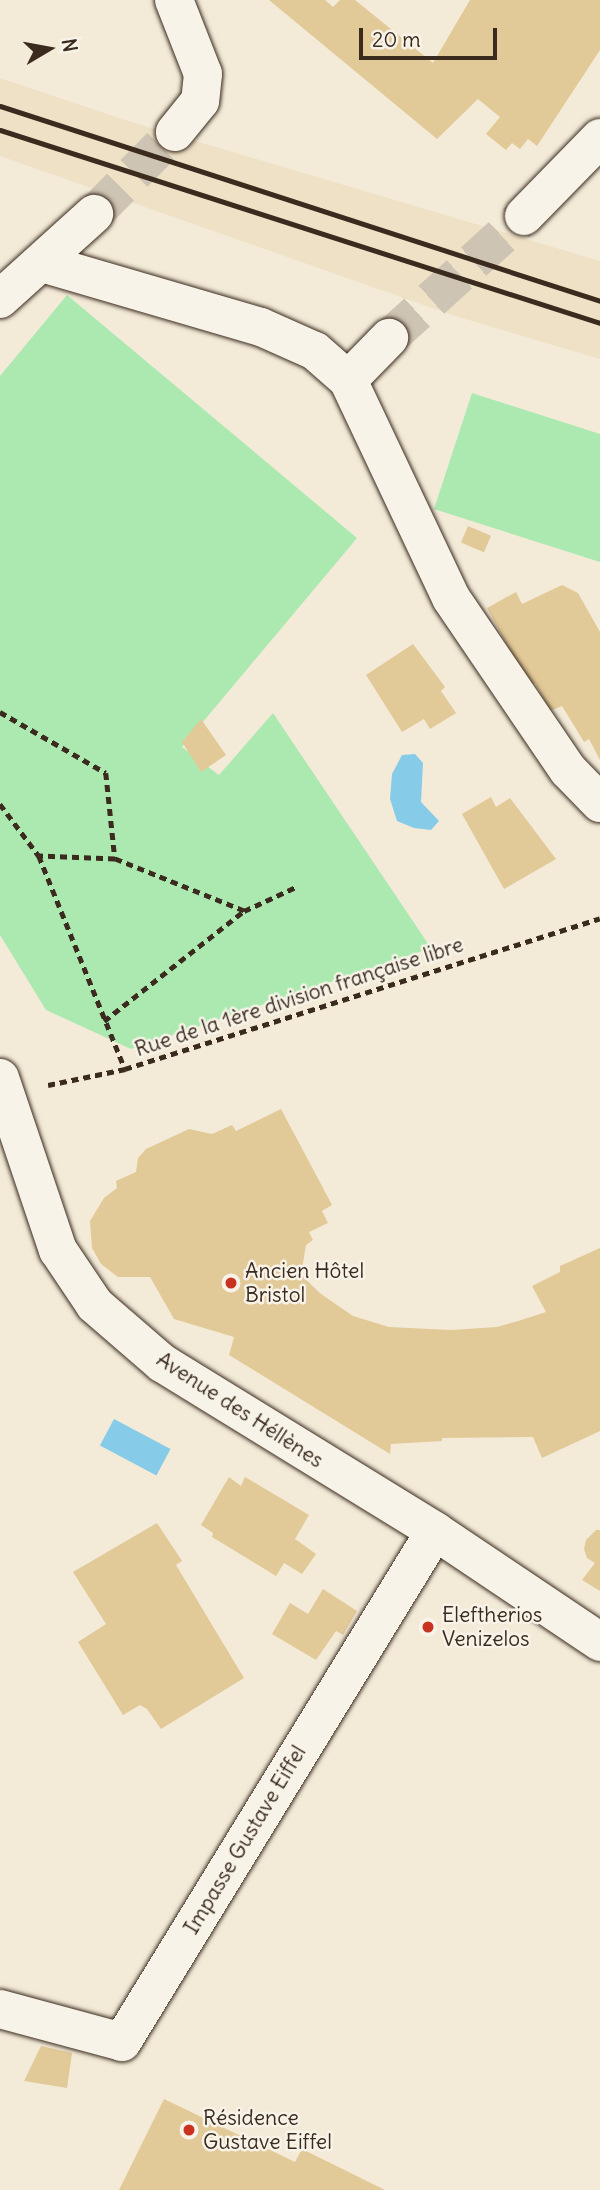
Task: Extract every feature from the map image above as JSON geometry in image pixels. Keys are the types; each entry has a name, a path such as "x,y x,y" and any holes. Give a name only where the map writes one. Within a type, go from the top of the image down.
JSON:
{"street":[{"path":"174,0 203,74 200,101 175,132"},
{"path":"524,216 600,138"},
{"path":"0,299 94,214"},
{"path":"42,263 261,327 315,351 348,380 451,598 568,770 600,803"},
{"path":"348,380 389,338"},
{"name":"Avenue des Héllènes","path":"3,1086 58,1250 94,1305 162,1363 435,1531 600,1642"},
{"name":"Impasse Gustave Eiffel","path":"0,2009 122,2042 435,1531"}],"path":[{"path":"0,712 106,773 116,859"},
{"path":"0,804 39,856 124,1069"},
{"path":"39,856 116,859 244,911"},
{"path":"104,1021 244,911 296,887"},
{"name":"Rue de la 1ère division française libre","path":"3,1086 124,1069 600,918"}],"shaded area":[{"path":"0,78 125,120 600,261 600,359 452,315 0,156"}],"green space":[{"path":"67,295 357,538 182,747 219,775 273,713 431,948 131,1049 46,1010 0,935 0,376"},
{"path":"472,393 600,434 600,562 434,509"}],"water":[{"path":"415,754 423,763 421,802 439,821 431,830 414,828 397,821 390,799 392,774 402,755"},
{"path":"114,1419 171,1449 156,1476 100,1445"}],"building":[{"path":"269,0 325,0 333,7 340,0 355,0 433,63 470,0 600,0 600,50 537,146 528,139 520,149 512,143 506,150 486,134 500,117 478,99 437,139"},
{"path":"468,526 491,536 484,552 461,543"},
{"path":"562,585 578,593 600,632 600,760 589,739 584,742 562,706 550,711 535,683 529,686 487,608 516,592 522,604"},
{"path":"413,644 445,687 441,691 456,713 430,729 424,719 402,732 366,675"},
{"path":"201,719 226,755 201,772 182,742"},
{"path":"491,797 496,807 510,798 556,859 504,889 462,814"},
{"name":"Ancien Hôtel Bristol","path":"281,1109 332,1205 322,1211 328,1223 309,1232 313,1240 306,1245 301,1275 321,1294 353,1316 389,1327 451,1330 497,1327 546,1312 532,1286 560,1272 560,1266 600,1248 600,1431 542,1458 533,1437 442,1438 442,1441 391,1444 390,1454 229,1355 234,1337 174,1319 150,1277 118,1277 101,1264 92,1248 90,1221 104,1198 117,1188 116,1181 136,1172 138,1158 146,1149 189,1129 212,1134 232,1125 236,1131"},
{"path":"229,1477 241,1486 245,1477 309,1515 295,1539 316,1554 302,1574 284,1563 276,1576 212,1537 213,1533 201,1525"},
{"path":"157,1523 182,1561 176,1565 244,1678 161,1729 147,1709 140,1705 123,1715 78,1642 106,1624 73,1572"},
{"path":"596,1530 600,1530 600,1591 582,1580 595,1563 587,1558 584,1549 586,1540"},
{"path":"323,1589 357,1611 343,1635 336,1631 316,1660 272,1634 290,1603 308,1614"},
{"path":"41,2046 72,2053 67,2088 24,2081"},
{"name":"Résidence Gustave Eiffel","path":"164,2099 295,2162 302,2149 385,2190 119,2190"}],"tunnel":[{"path":"94,214 175,132"},
{"path":"389,338 524,216"}],"railway":[{"path":"0,106 600,301"},
{"path":"0,130 600,323"}],"place":[{"name":"Ancien Hôtel Bristol","path":"231,1283"},
{"name":"Eleftherios Venizelos","path":"428,1627"},
{"name":"Résidence Gustave Eiffel","path":"189,2130"}]}
